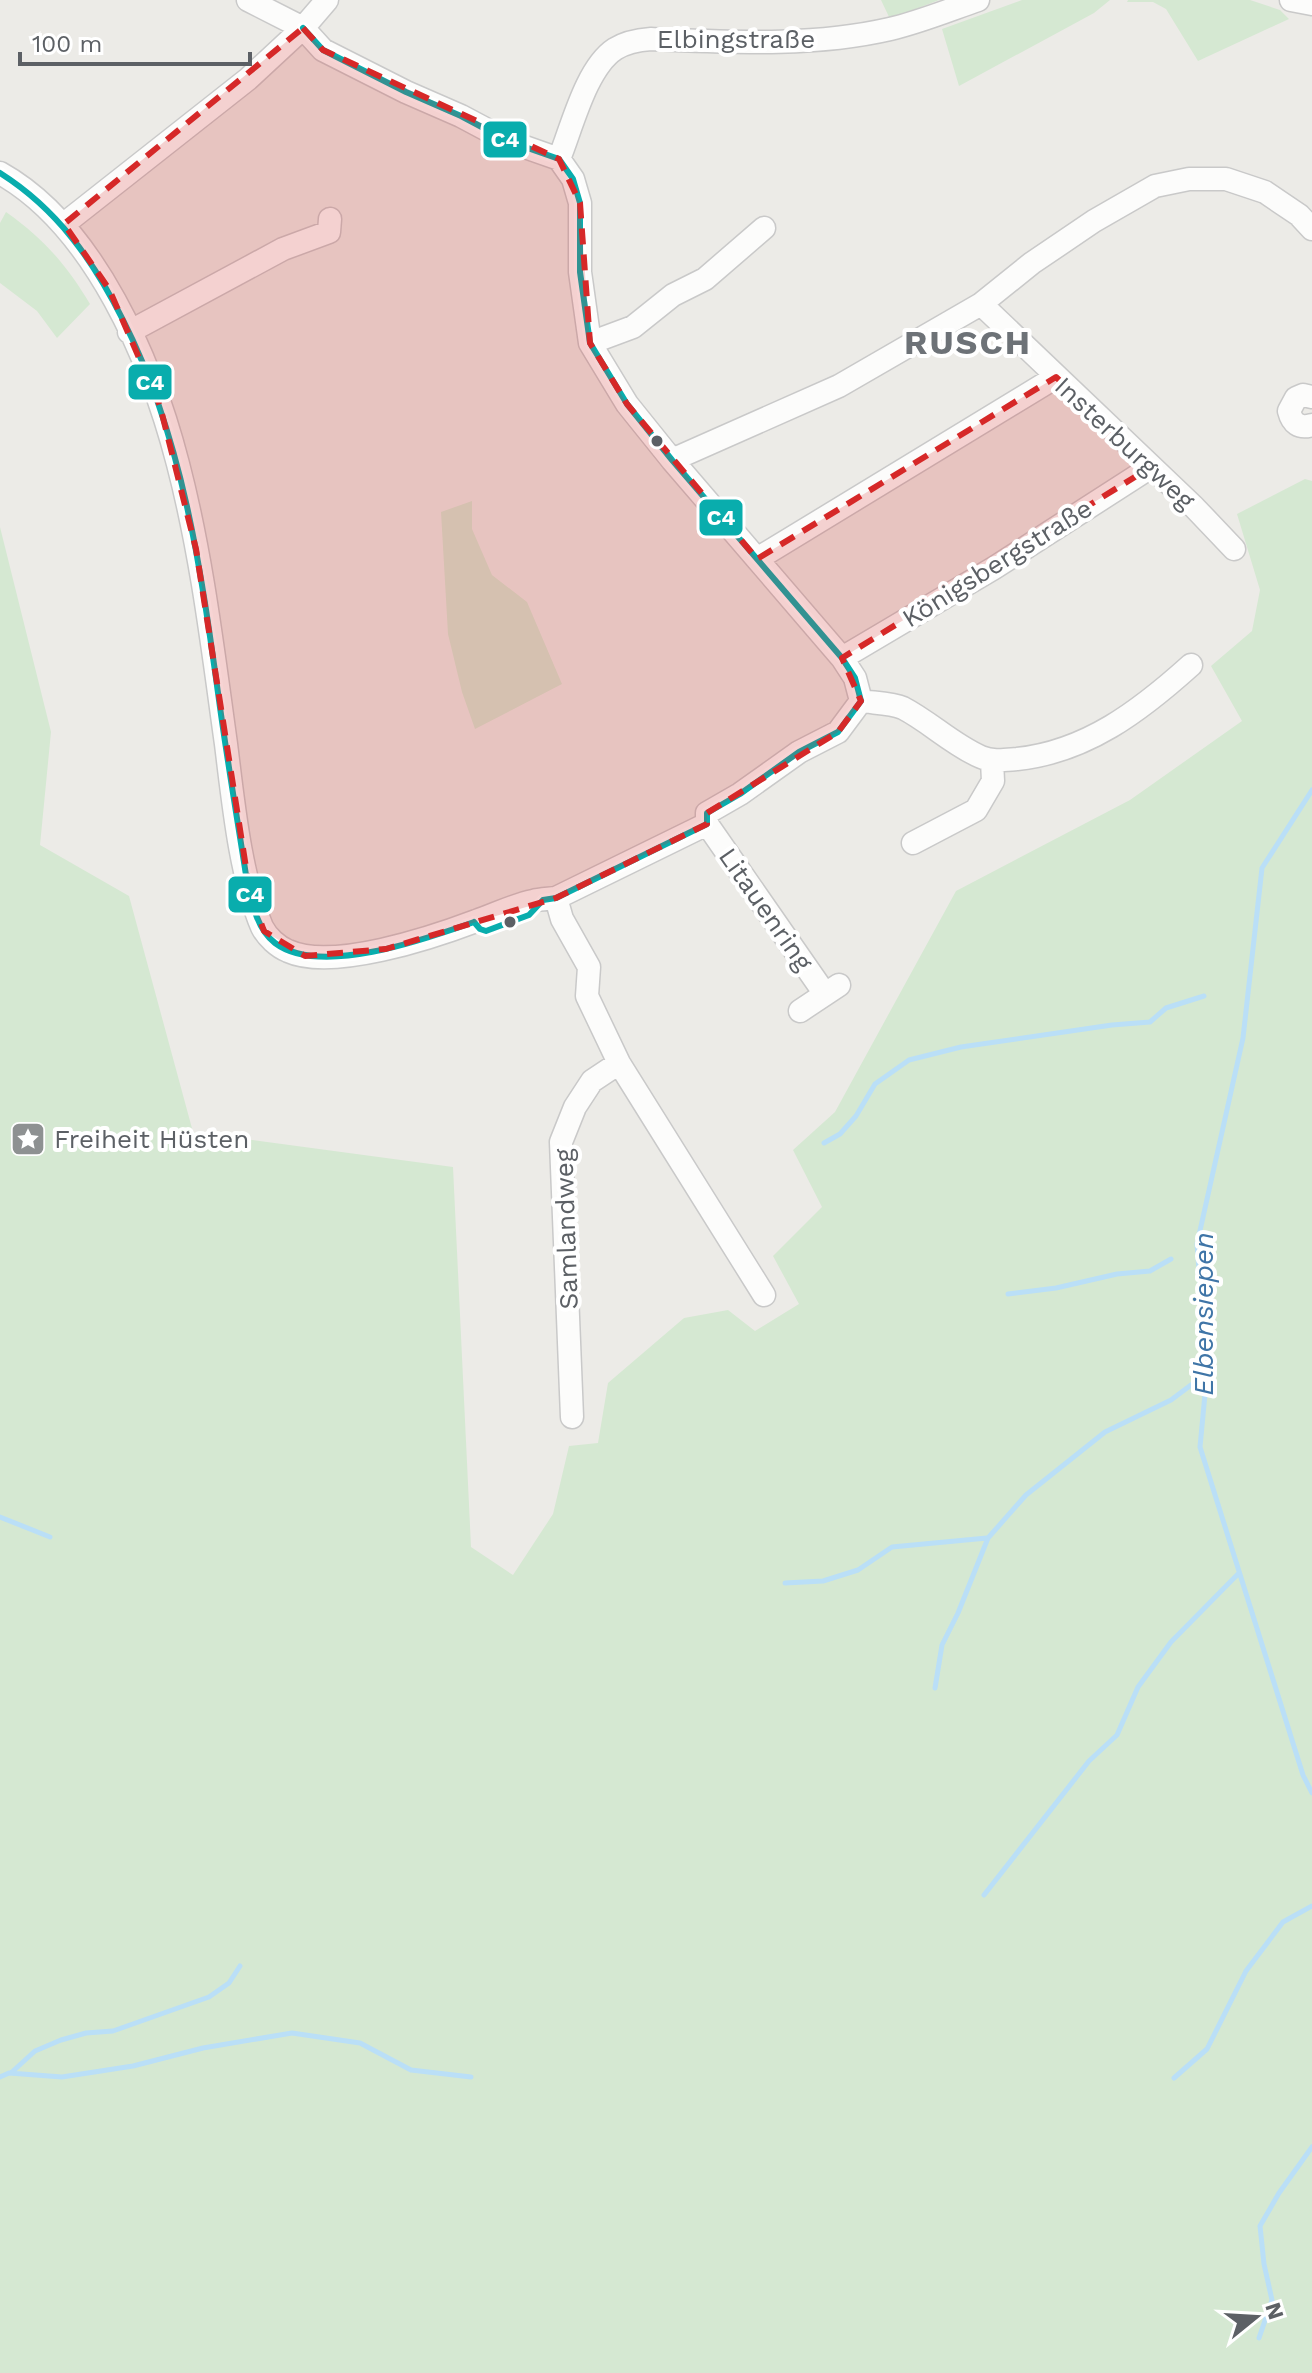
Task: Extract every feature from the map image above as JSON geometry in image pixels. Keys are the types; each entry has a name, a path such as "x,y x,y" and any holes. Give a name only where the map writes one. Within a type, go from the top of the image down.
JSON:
{"street":[{"path":"248,0 303,28 323,50 508,141 559,159 573,179 580,203 580,272 590,343 627,404 842,658 855,678 861,701 901,707 978,756 992,761 1045,756 1092,738 1112,726 1162,691 1191,665"},
{"path":"64,224 248,79 303,28 327,0"},
{"name":"Elbingstraße","path":"559,159 595,69 614,50 633,41 774,42 834,38 891,29 978,0"},
{"path":"1291,0 1312,4"},
{"name":"Litauenring","path":"0,173 64,224 109,289 146,367 181,477 202,581 250,893 264,931 274,942 288,951 324,957 386,949 474,922 480,929 495,929 529,915 550,899 707,824"},
{"path":"672,460 839,386 981,304 1081,229 1155,186 1189,179 1226,179 1265,192 1299,215 1312,229"},
{"path":"129,332 283,249 329,232 330,219"},
{"path":"590,343 633,327 673,295 705,279 764,228"},
{"name":"Insterburgweg","path":"981,304 1234,549"},
{"path":"757,559 1056,377"},
{"path":"1312,397 1303,395 1296,398 1289,411 1297,425 1312,425"},
{"name":"Königsbergstraße","path":"842,658 994,568 1151,467"},
{"name":"Litauenring","path":"800,1011 832,990 707,824 707,813 740,794 799,752 838,732 861,701"},
{"path":"913,843 976,810 993,781 992,761"},
{"path":"550,899 589,967 587,996 619,1063 764,1295"},
{"name":"Samlandweg","path":"572,1417 561,1142 575,1107 592,1081 619,1063"}],"highlighted area":[{"path":"303,28 323,50 559,159 580,203 590,343 627,404 757,559 1056,377 1151,467 842,658 861,701 838,732 707,813 707,824 556,898 386,949 305,956 264,931 250,893 196,549 160,406 109,289 64,224"}],"green space":[{"path":"881,0 939,0 890,19"},
{"path":"1022,0 1110,0 1094,13 959,86 942,29"},
{"path":"1128,0 1250,0 1280,10 1289,19 1198,61 1166,9 1153,2"},
{"path":"6,212 53,253 90,304 57,338 37,311 0,283 0,223"},
{"path":"1305,479 1312,481 1312,2373 0,2373 0,527 51,732 40,845 129,896 193,1132 453,1167 471,1547 513,1575 553,1514 569,1446 598,1443 608,1383 684,1318 728,1310 755,1331 799,1304 773,1256 822,1207 793,1150 835,1112 956,891 1130,800 1242,721 1211,666 1252,631 1260,590 1237,514"},
{"path":"472,501 472,529 492,575 527,602 562,684 475,729 448,634 441,512"}],"waterway":[{"name":"Elbensiepen","path":"1312,790 1262,868 1243,1038 1197,1244 1207,1373 1200,1447 1303,1775 1312,1793"},
{"path":"824,1143 840,1134 856,1116 875,1084 909,1060 961,1047 1150,1022 1166,1008 1204,996"},
{"path":"1008,1294 1150,1271 1171,1259"},
{"path":"935,1688 942,1645 988,1538 1026,1495 1105,1432 1171,1400 1207,1373"},
{"path":"0,1517 50,1537"},
{"path":"785,1583 823,1581 858,1570 892,1547 987,1538"},
{"path":"984,1895 1089,1761 1117,1735 1138,1687 1171,1642 1239,1573"},
{"path":"1174,2078 1207,2049 1246,1971 1283,1922 1312,1906"},
{"path":"12,2072 35,2051 61,2040 86,2033 113,2031 209,1997 229,1983 240,1966"},
{"path":"0,2077 9,2073 62,2077 133,2066 203,2048 292,2033 360,2043 411,2070 471,2077"},
{"path":"1259,2338 1272,2300 1260,2226 1312,2147"}],"transit line":[{"name":"C4","path":"303,28 323,50 508,141 559,159 573,179 580,203 580,272 590,343 627,404 842,658 855,678 861,701"},
{"name":"C4","path":"0,173 39,203 86,257 123,320 161,411 197,554 246,875 255,912 268,937 295,953 345,956 402,945 474,922"},
{"name":"C4","path":"474,922 486,931 529,915 543,900 556,898 707,824 707,813 740,794 799,752 838,732 861,701"}],"place":[{"name":"Freiheit Hüsten","path":"28,1139"}],"district":[{"name":"RUSCH","path":"968,342"}]}
